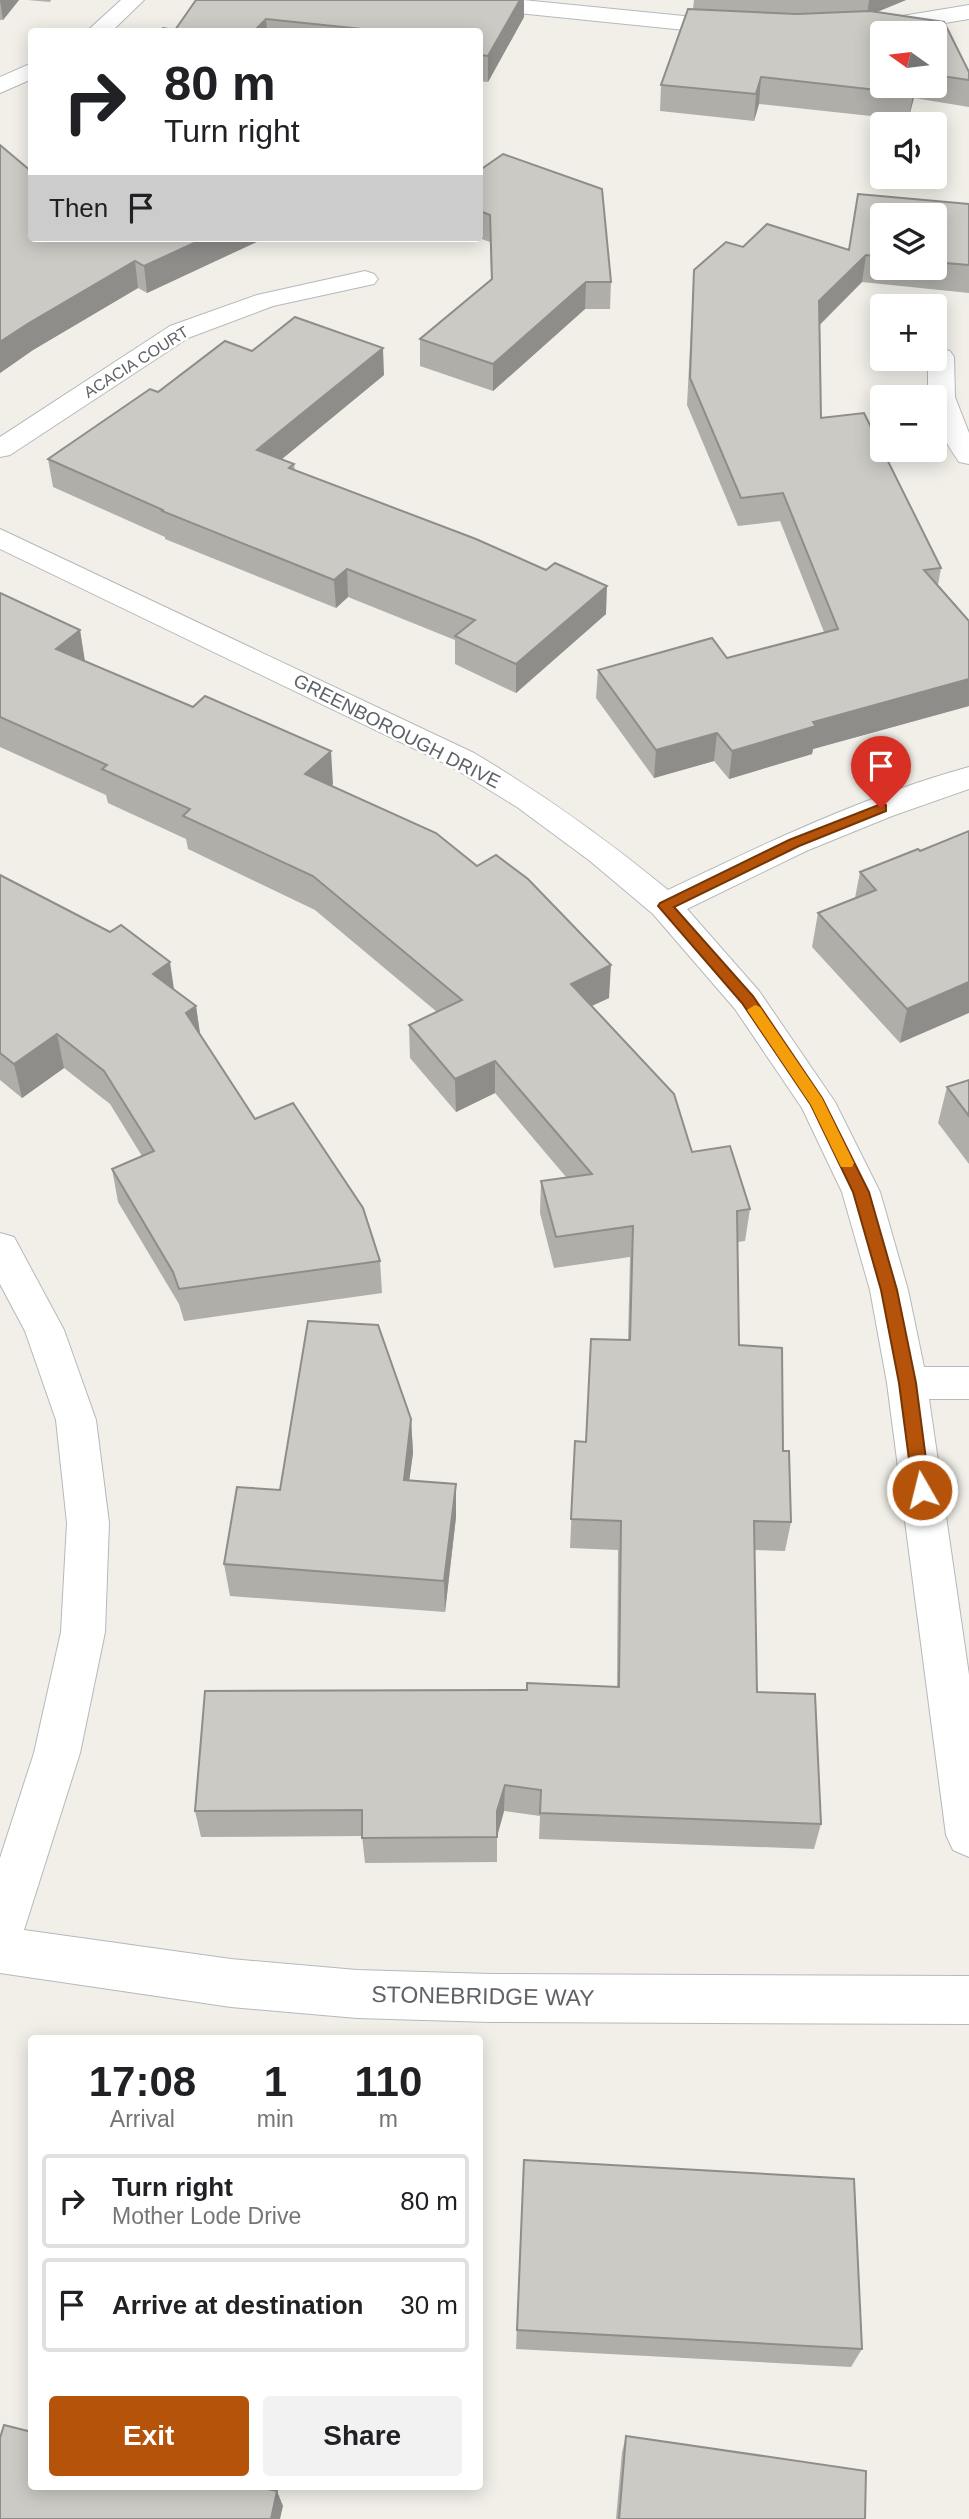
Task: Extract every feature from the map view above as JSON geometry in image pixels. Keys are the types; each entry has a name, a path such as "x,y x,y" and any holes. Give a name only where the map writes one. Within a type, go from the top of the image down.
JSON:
{"street":[{"path":"102,28 133,0"},
{"path":"459,0 694,26 757,30"},
{"path":"863,28 902,25 969,12"},
{"path":"0,86 28,72"},
{"name":"ACACIA COURT","path":"0,449 179,332 266,300 365,279"},
{"path":"939,371 937,381 944,408 969,456"},
{"name":"GREENBOROUGH DRIVE","path":"0,538 463,760 528,799 602,853 665,906 747,1000 817,1102 861,1192 889,1290 907,1383 969,1835"},
{"path":"665,906 794,843 881,808 969,778"},
{"path":"0,1248 44,1330 76,1420 88,1523 83,1632 57,1753 0,1930"},
{"path":"907,1383 969,1383"},
{"name":"STONEBRIDGE WAY","path":"0,1950 231,1983 357,1994 490,1998 969,2000"}],"building":[{"path":"196,0 520,0 488,56 483,55 483,28 353,28 266,19 257,28 176,28"},
{"path":"688,9 797,14 870,11 937,21 870,21 870,89 761,77 756,94 661,85"},
{"path":"947,28 969,72 969,80 947,77"},
{"path":"0,145 28,169 28,242 196,242 144,266 135,261 0,342"},
{"path":"503,154 602,189 611,282 586,282 493,364 420,339 492,279 490,215 483,212 483,168"},
{"path":"858,194 969,204 969,265 947,263 947,203 870,203 870,256 866,255 819,301 821,418 864,413 870,425 870,462 888,462 941,568 924,570 969,621 969,679 813,722 816,726 732,751 717,733 656,750 598,670 712,638 727,658 838,629 783,493 741,498 690,378 694,270 726,242 743,247 767,224 849,250"},
{"path":"295,317 383,348 257,450 294,464 289,468 476,539 546,570 555,563 607,586 516,664 455,636 475,620 347,569 334,580 162,511 48,459 150,389 158,392 225,341 252,351"},
{"path":"0,593 80,630 56,649 193,707 205,696 331,751 305,774 436,833 477,866 496,855 528,879 611,965 571,984 674,1094 692,1152 730,1146 750,1209 737,1211 739,1345 782,1348 783,1451 789,1451 791,1522 754,1521 757,1692 815,1694 821,1824 540,1813 541,1790 505,1785 497,1811 497,1837 362,1838 362,1810 195,1811 205,1691 527,1690 527,1683 619,1687 621,1521 571,1519 575,1441 586,1442 591,1339 630,1340 633,1226 556,1237 541,1181 592,1174 495,1061 455,1079 409,1025 462,1000 313,876 183,816 190,809 102,769 107,765 0,717"},
{"path":"969,831 969,982 907,1009 818,913 876,890 860,872"},
{"path":"0,875 110,932 121,925 170,962 153,974 196,1006 186,1013 255,1119 293,1103 363,1208 380,1261 179,1289 173,1272 112,1169 154,1151 104,1071 57,1034 14,1064 0,1053"},
{"path":"969,1080 969,1116 947,1087"},
{"path":"308,1321 378,1325 411,1419 404,1480 456,1484 444,1581 224,1564 237,1487 280,1490"},
{"path":"524,2160 854,2179 862,2349 517,2330"},
{"path":"4,2425 28,2431 28,2490 272,2490 277,2491 271,2519 0,2519 0,2438"},
{"path":"626,2436 866,2471 865,2519 619,2519"}],"slow traffic":[{"path":"755,1010 817,1102 847,1163"}],"route":[{"path":"881,808 794,843 665,906 747,1000 817,1102 861,1192 889,1290 907,1383 922,1490"}]}
